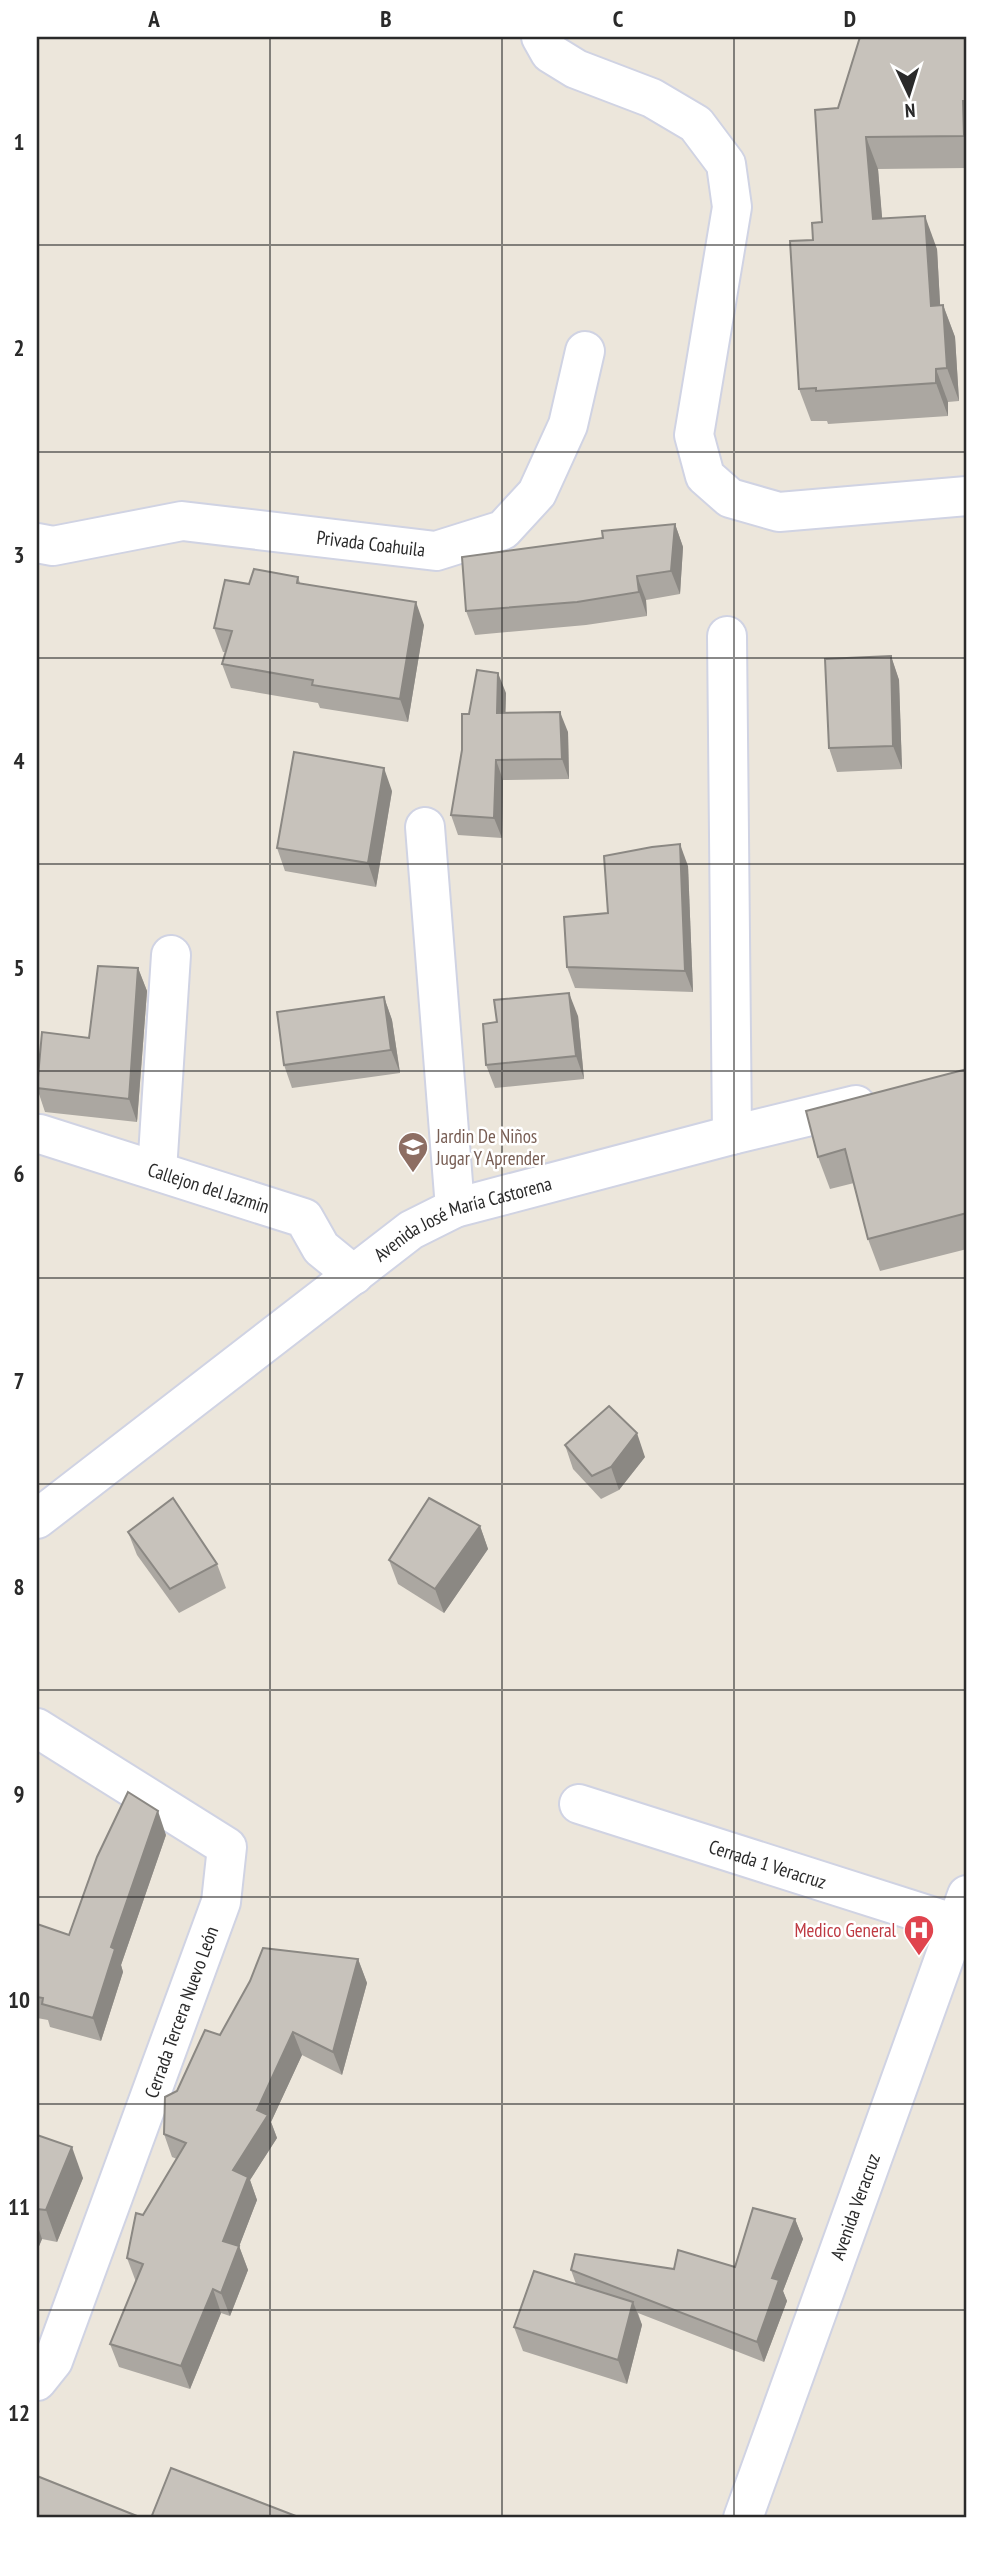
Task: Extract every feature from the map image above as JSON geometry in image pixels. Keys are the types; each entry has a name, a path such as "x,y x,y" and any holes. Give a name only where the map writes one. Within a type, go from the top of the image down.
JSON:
{"street":[{"path":"541,37 550,53 576,69 652,98 696,124 726,164 732,207 694,435 705,476 730,498 779,512 967,496"},
{"name":"Privada Coahuila","path":"37,544 53,546 182,521 436,551 503,530 537,493 568,425 585,351"},
{"path":"727,636 732,1135"},
{"path":"425,827 455,1208"},
{"path":"157,1171 171,956"},
{"name":"Avenida José María Castorena","path":"37,1518 411,1230 455,1208 889,1097"},
{"name":"Callejon del Jazmin","path":"40,1134 304,1218 320,1248 354,1275"},
{"name":"Cerrada Tercera Nuevo León","path":"37,1728 227,1847 221,1902 53,2361 37,2381"},
{"name":"Cerrada 1 Veracruz","path":"579,1804 962,1909"},
{"name":"Avenida Veracruz","path":"743,2518 962,1909"}],"building":[{"path":"860,37 967,37 964,136 866,137 873,219 925,216 931,306 943,305 947,368 936,369 936,383 816,391 816,388 799,389 790,241 813,240 812,223 822,222 815,110 838,108"},
{"path":"675,524 671,571 637,576 639,592 577,602 466,611 462,557 603,538 602,531"},
{"path":"254,569 298,577 297,583 416,602 400,699 312,685 313,680 222,664 232,631 214,628 225,580 249,584"},
{"path":"891,656 893,746 829,748 825,659"},
{"path":"477,670 498,673 497,713 560,712 562,759 496,760 494,818 451,815 462,750 462,714 469,714"},
{"path":"294,752 384,768 368,863 277,848"},
{"path":"680,844 685,971 567,967 564,917 608,913 604,856"},
{"path":"98,966 138,968 129,1099 37,1088 42,1032 89,1038"},
{"path":"569,993 576,1056 486,1065 483,1024 497,1022 494,1000"},
{"path":"384,997 391,1050 284,1065 277,1012"},
{"path":"967,1069 967,1213 868,1239 845,1149 818,1157 806,1111"},
{"path":"609,1406 637,1433 611,1467 592,1476 565,1445"},
{"path":"173,1498 217,1564 170,1589 128,1532"},
{"path":"429,1498 480,1526 435,1589 389,1560"},
{"path":"128,1792 158,1811 111,1947 115,1949 93,2018 42,2004 43,1998 37,1997 37,1924 69,1935 97,1857"},
{"path":"263,1948 358,1959 333,2052 293,2032 257,2110 268,2115 233,2170 248,2177 223,2241 239,2246 221,2293 213,2289 181,2366 110,2344 143,2264 127,2258 136,2213 143,2215 186,2143 164,2134 165,2097 177,2091 205,2030 220,2035 250,1981"},
{"path":"37,2135 72,2147 46,2210 37,2209"},
{"path":"753,2208 795,2219 772,2278 779,2280 757,2342 571,2270 575,2254 674,2269 678,2250 735,2267"},
{"path":"534,2271 633,2302 618,2360 514,2327"},
{"path":"171,2468 301,2518 151,2518"},
{"path":"37,2476 142,2518 37,2518"}],"place":[{"name":"Jardin De Niños Jugar Y Aprender","path":"413,1174"},
{"name":"Medico General","path":"919,1957"}]}
